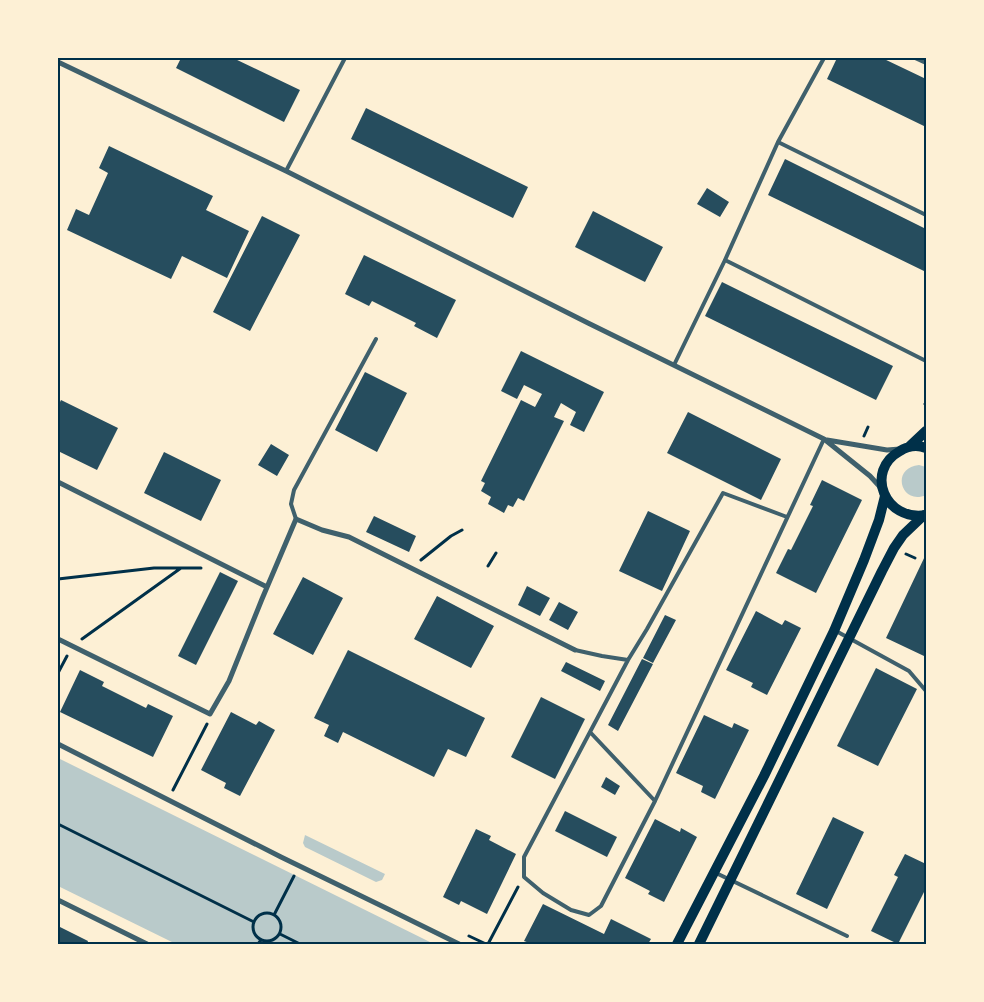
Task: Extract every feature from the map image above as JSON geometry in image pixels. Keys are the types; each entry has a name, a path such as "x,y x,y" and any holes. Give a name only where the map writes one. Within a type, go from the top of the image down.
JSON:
{"main road":[{"path":"925,515 909,515 889,503 884,494 882,474 885,466 896,453 906,448 926,431"},
{"path":"906,448 916,446 926,448"},
{"path":"677,944 764,776 834,631 879,520 884,494"},
{"path":"699,944 894,548 903,535 925,515"}],"street":[{"path":"58,62 286,171 674,366 824,439 870,476 884,494"},
{"path":"824,439 887,450 906,448"},
{"path":"58,482 267,587"},
{"path":"58,639 210,714 229,681 296,519 322,530 349,537 575,650"},
{"path":"58,744 459,944"},
{"path":"58,900 147,944"}],"lane":[{"path":"286,171 345,58"},
{"path":"674,366 725,260 778,142 824,58"},
{"path":"916,58 926,63"},
{"path":"778,142 926,215"},
{"path":"725,260 926,361"},
{"path":"296,519 291,504 294,490 376,339"},
{"path":"787,517 723,493 628,660 524,857 524,877 543,893 571,910 589,915 601,906 655,801 824,439"},
{"path":"834,631 909,671 926,691"},
{"path":"575,650 628,660"},
{"path":"590,732 655,801"},
{"path":"715,872 847,936"}],"path":[{"path":"411,568 462,530"},
{"path":"488,566 496,553"},
{"path":"58,579 154,568 227,568"},
{"path":"58,673 72,646 182,568"},
{"path":"173,790 206,727 210,714"},
{"path":"58,824 254,922"},
{"path":"274,915 294,875"},
{"path":"488,944 524,877"},
{"path":"265,914 274,915 280,922 280,934 269,942 261,940 257,937 254,930 254,922 265,914"},
{"path":"280,934 300,944"},
{"path":"258,944 261,940"}],"shaded area":[{"path":"919,465 926,467 926,495 917,497 905,491 902,479 904,472"},
{"path":"58,758 434,944 176,944 58,886"},
{"path":"305,835 385,874 382,880 376,882 305,847 303,843"}],"building":[{"path":"181,58 233,58 300,90 284,122 176,68"},
{"path":"837,58 882,58 926,79 926,127 827,79"},
{"path":"366,108 528,187 513,218 351,139"},
{"path":"109,146 213,196 206,210 249,231 227,278 182,256 171,279 67,230 76,209 89,215 108,173 99,168"},
{"path":"785,159 926,229 926,272 768,195"},
{"path":"707,188 729,202 720,217 697,204"},
{"path":"593,211 663,247 645,282 575,247"},
{"path":"262,216 300,235 250,331 213,312"},
{"path":"364,255 456,300 437,338 414,326 416,323 372,301 369,306 345,294"},
{"path":"722,282 893,366 876,400 705,316"},
{"path":"521,351 604,392 584,432 570,425 576,412 561,403 554,417 564,421 524,501 518,498 513,507 508,505 504,513 488,504 491,497 481,491 485,483 481,481 521,400 535,407 542,394 524,385 517,399 501,391"},
{"path":"365,372 407,393 377,452 335,430"},
{"path":"61,400 118,428 97,470 58,451 58,406"},
{"path":"688,412 781,459 761,500 667,453"},
{"path":"271,444 289,455 277,476 258,465"},
{"path":"164,452 221,480 201,521 144,493"},
{"path":"822,480 862,500 816,593 776,573 788,549 791,550 813,506 810,505"},
{"path":"648,511 690,531 662,591 619,571"},
{"path":"374,516 416,536 409,552 366,532"},
{"path":"926,554 926,652 924,656 886,638"},
{"path":"220,572 238,581 196,665 178,656"},
{"path":"303,577 343,598 313,655 273,634"},
{"path":"527,586 550,598 540,616 518,605"},
{"path":"437,596 494,626 471,668 414,639"},
{"path":"559,602 578,612 568,630 549,620"},
{"path":"756,611 782,625 785,620 801,628 767,695 751,687 753,683 726,670"},
{"path":"665,615 676,620 653,663 643,658"},
{"path":"348,650 485,718 466,757 448,749 434,777 343,732 338,743 324,736 329,725 314,718"},
{"path":"642,659 653,664 618,731 608,725"},
{"path":"566,662 605,681 600,691 561,671"},
{"path":"876,668 917,689 878,766 837,746"},
{"path":"80,670 104,682 102,686 146,708 148,704 173,716 153,757 60,712"},
{"path":"541,697 585,719 555,779 511,757"},
{"path":"231,712 256,725 259,721 275,730 240,796 224,788 226,783 201,770"},
{"path":"704,715 732,728 734,723 749,730 715,799 701,792 703,786 676,773"},
{"path":"606,777 620,786 615,795 601,787"},
{"path":"565,811 617,837 607,857 555,831"},
{"path":"833,817 864,832 827,909 796,894"},
{"path":"655,819 680,832 681,828 697,837 664,902 648,894 650,891 625,878"},
{"path":"476,829 491,836 489,840 516,854 487,914 461,901 459,905 443,897"},
{"path":"905,854 926,864 926,891 898,944 871,931 898,877 894,875"},
{"path":"543,904 604,934 611,919 651,939 648,944 532,944 524,941"},
{"path":"58,926 88,941 87,944 58,944"}]}
